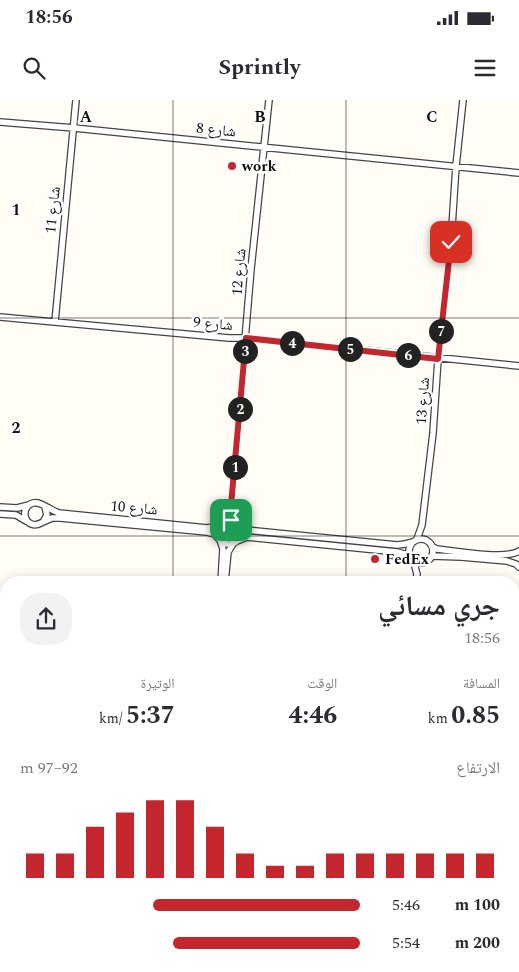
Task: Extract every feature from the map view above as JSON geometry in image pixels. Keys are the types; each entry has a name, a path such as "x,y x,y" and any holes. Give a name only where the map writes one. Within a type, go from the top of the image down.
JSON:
{"street":[{"name":"شارع 11","path":"55,322 76,100"},
{"name":"شارع 12","path":"222,522 231,505 269,100"},
{"name":"شارع 13","path":"415,540 422,525 433,434 438,359 451,242 463,100"},
{"name":"شارع 8","path":"0,122 519,173"},
{"name":"شارع 9","path":"0,316 229,338 246,338 519,366"},
{"path":"0,507 17,508 37,503 44,507 47,515 43,522 36,525 16,515 0,514"},
{"path":"28,521 25,518 25,513 29,505"},
{"name":"شارع 12","path":"231,505 237,523"},
{"name":"شارع 10","path":"44,507 59,513 207,532 214,534 220,539"},
{"name":"شارع 10","path":"43,522 52,518 60,518 207,528 222,522"},
{"path":"221,576 223,549 217,532 222,522 227,520 237,523 247,530 397,545 422,538 437,549 509,555 519,551"},
{"path":"226,576 228,552 240,538 242,531 237,523"},
{"name":"شارع 13","path":"422,525 426,540"},
{"path":"220,539 226,544 247,537 378,550 404,554 420,563 425,562"},
{"path":"415,540 409,550 417,574"},
{"path":"417,574 420,567 432,556 433,547"},
{"path":"432,556 461,556 507,561 519,567"}],"place":[{"name":"work","path":"232,166"},
{"name":"FedEx","path":"375,559"}],"route":[{"path":"231,520 235,521 231,505 246,338 438,359 451,242"}]}
